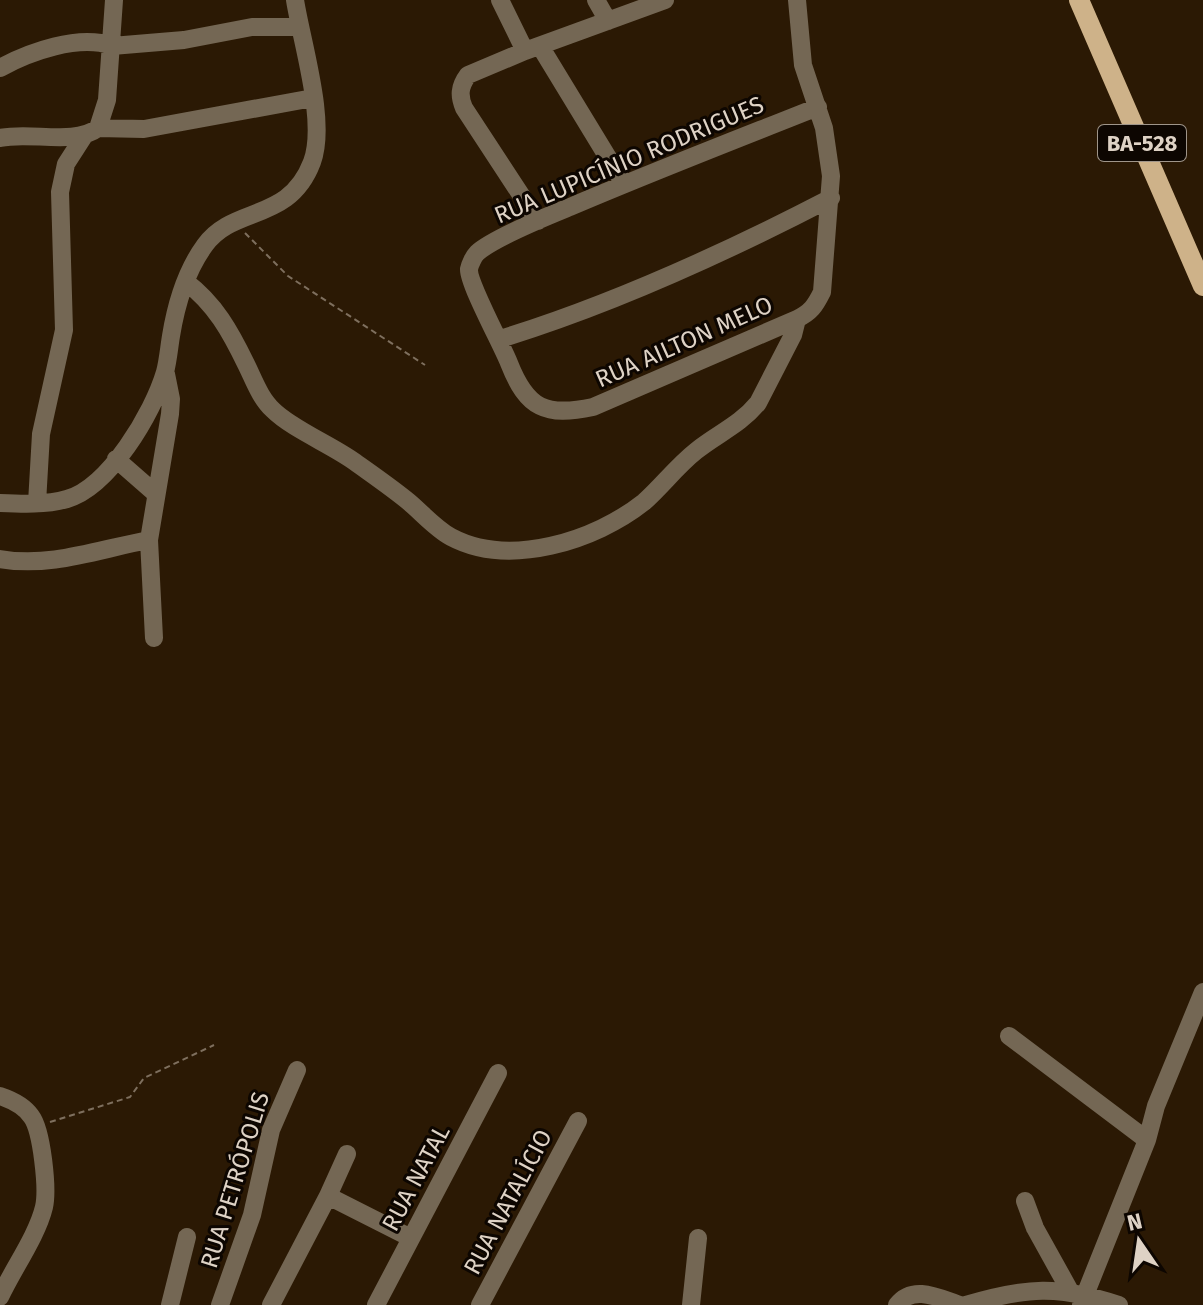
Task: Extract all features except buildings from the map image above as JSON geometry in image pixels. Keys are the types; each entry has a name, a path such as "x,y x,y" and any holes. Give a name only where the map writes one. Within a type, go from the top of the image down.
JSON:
{"main road":[{"name":"BA-528","path":"1079,0 1203,286"}],"street":[{"path":"37,503 41,434 64,330 60,192 66,164 91,132 107,100 114,0"},
{"path":"0,503 67,499 94,484 142,424 166,371 175,310 204,246 214,234 282,203 292,195 305,176 316,146 313,98 295,0"},
{"path":"500,0 624,184"},
{"path":"596,0 608,21"},
{"path":"538,221 464,108 460,97 468,75 665,0"},
{"name":"RUA AILTON MELO","path":"469,268 471,279 518,385 527,399 551,410 571,412 593,407 810,312 822,292 831,198 828,150 818,107 803,65 797,0"},
{"path":"0,68 34,52 60,46 102,43 112,46 184,40 252,27 299,27"},
{"path":"0,138 144,129 313,98"},
{"name":"RUA LUPICÍNIO RODRIGUES","path":"469,268 475,255 482,250 538,221 818,107"},
{"path":"500,339 558,322 637,289 831,198"},
{"path":"186,282 211,303 221,317 256,386 272,410 336,448 398,493 449,536 473,545 500,549 538,549 567,543 643,503 696,450 751,412 793,335 797,319"},
{"path":"154,638 149,540 171,399 166,371"},
{"path":"116,459 156,494"},
{"path":"0,559 27,562 56,560 149,540"},
{"path":"1079,1297 1147,1140 1156,1106 1203,992"},
{"path":"1009,1036 1147,1140"},
{"name":"RUA PETRÓPOLIS","path":"220,1305 249,1225 271,1130 297,1070"},
{"name":"RUA NATAL","path":"376,1305 498,1073"},
{"path":"0,1096 19,1104 30,1113 37,1125 45,1187 44,1206 0,1297"},
{"name":"RUA NATALÍCIO","path":"480,1305 578,1121"},
{"path":"271,1305 347,1154"},
{"path":"328,1196 411,1238"},
{"path":"1025,1201 1035,1228 1079,1297"},
{"path":"170,1305 187,1237"},
{"path":"691,1305 698,1238"},
{"path":"897,1305 904,1297 916,1293 963,1305 1015,1292 1079,1297 1119,1305"}],"path":[{"path":"235,223 288,276 425,365"},
{"path":"37,1125 130,1097 144,1078 214,1045"}]}
